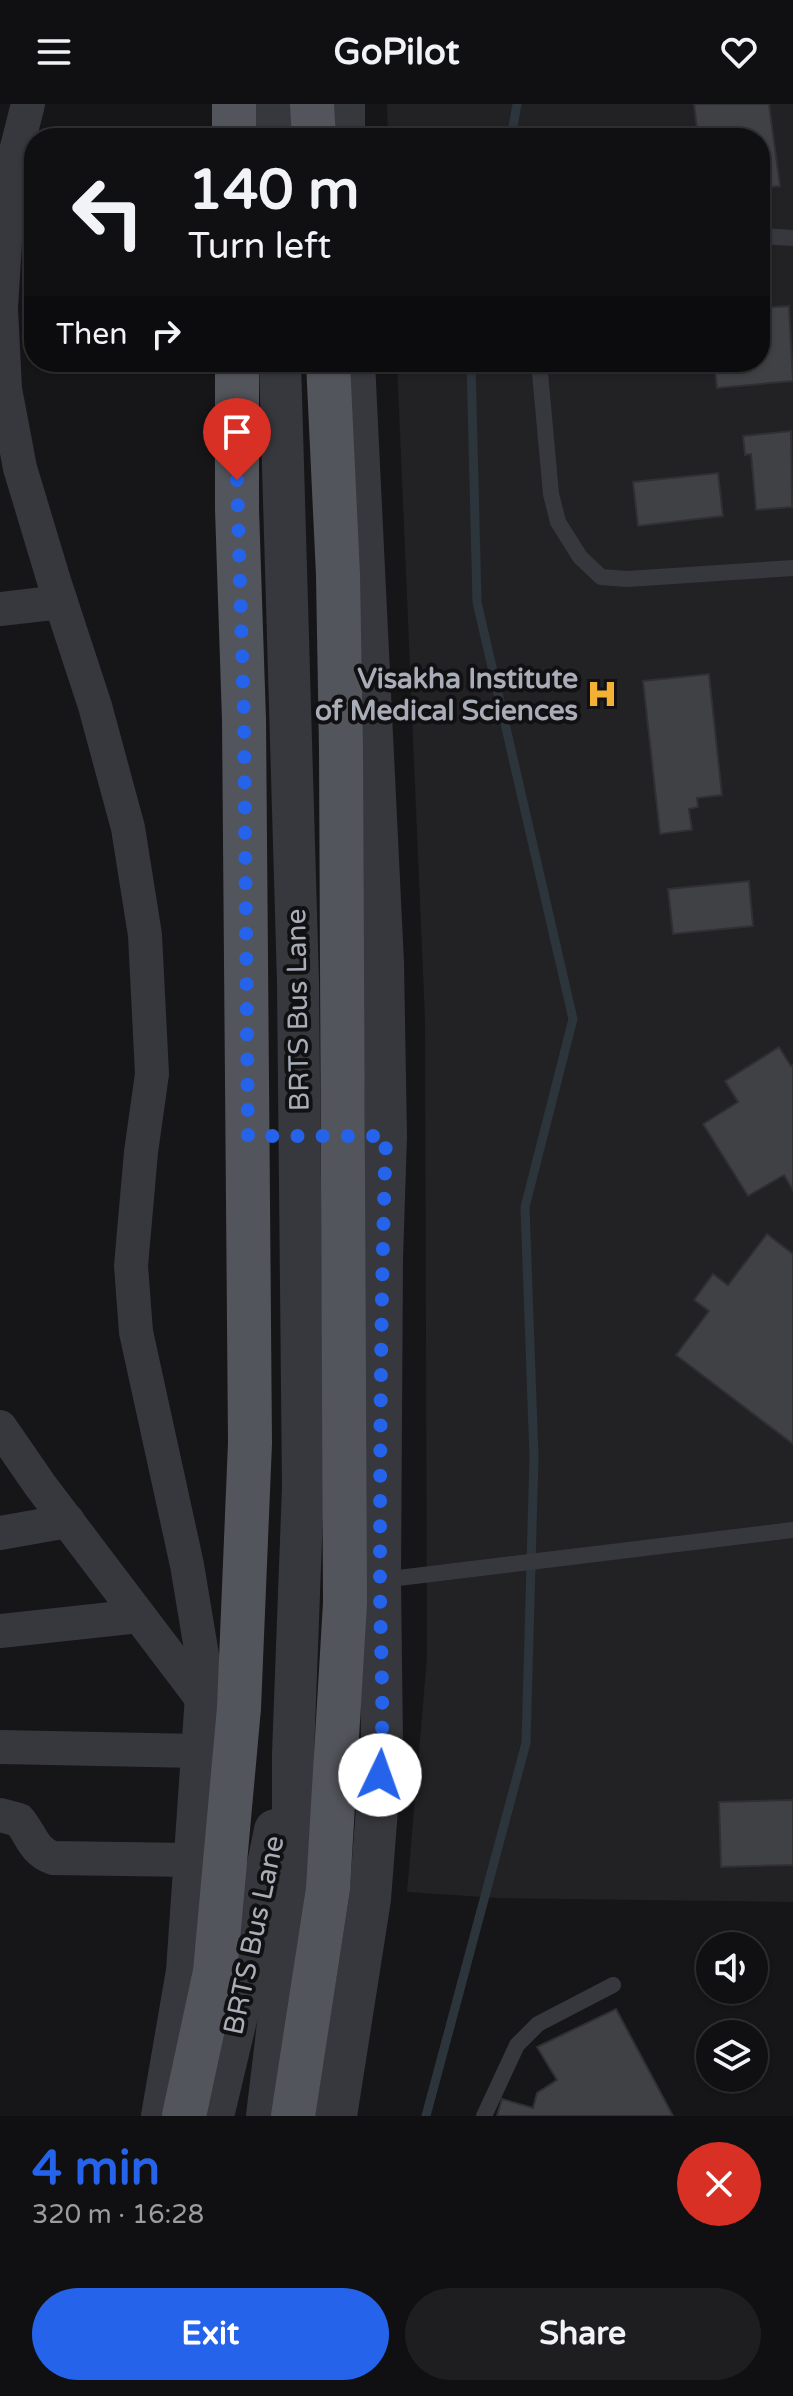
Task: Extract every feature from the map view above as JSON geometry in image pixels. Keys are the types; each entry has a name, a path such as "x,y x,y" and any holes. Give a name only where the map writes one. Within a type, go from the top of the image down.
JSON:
{"main road":[{"path":"234,104 234,128"},
{"path":"312,104 313,128"},
{"path":"184,2116 215,1972 216,1678 250,1443 244,720 237,509 237,372"},
{"path":"293,2116 328,1889 345,1588 320,1136 339,607 328,372"}],"street":[{"path":"28,104 9,179 1,308 5,389 20,468 95,706 128,828 145,935 152,1074 141,1152 131,1266 136,1332 187,1565 216,1678 199,1751 183,1971 158,2116"},
{"path":"271,104 272,128"},
{"path":"344,104 344,128"},
{"name":"BRTS Bus Lane","path":"267,2116 289,1932 293,1870 293,1754 320,1136 281,372"},
{"path":"336,2116 370,1899 382,1744 382,1258 386,1136 383,963 354,372"},
{"path":"0,609 61,602"},
{"path":"248,1136 386,1136"},
{"path":"0,1427 139,1616 216,1678"},
{"path":"0,1533 68,1521"},
{"path":"0,1631 139,1616"},
{"path":"0,1747 199,1751"},
{"name":"BRTS Bus Lane","path":"213,2116 293,1754"},
{"path":"0,1815 19,1820 33,1843 43,1854 53,1858 192,1860"}],"lane":[{"path":"770,237 793,238"},
{"path":"540,372 551,494 558,522 580,557 601,577 627,579 793,568"},
{"path":"380,1580 793,1530"},
{"path":"484,2116 517,2045 538,2024 613,1985"}],"shaded area":[{"name":"Visakha Institute of Medical Sciences","path":"387,104 793,104 793,1902 498,1898 407,1892 427,1657 425,1020 397,372 770,372 770,128 388,128"}],"building":[{"path":"694,104 769,104 780,186 770,187 770,128 697,128"},
{"path":"789,306 793,381 717,388 715,372 770,372 770,307"},
{"path":"791,431 792,507 756,510 751,454 745,455 743,436"},
{"path":"718,473 723,516 638,526 633,482"},
{"path":"709,674 722,795 697,798 698,807 689,809 692,830 660,834 643,681"},
{"path":"749,881 753,926 673,934 668,889"},
{"path":"779,1047 793,1065 793,1190 784,1175 748,1196 703,1124 738,1102 725,1081"},
{"path":"767,1234 793,1254 793,1444 676,1355 709,1311 694,1300 713,1274 728,1285"},
{"path":"793,1800 793,1865 721,1867 719,1802"},
{"path":"616,2009 673,2116 497,2116 502,2099 533,2108 537,2093 557,2080 537,2047"}],"waterway":[{"path":"513,128 517,104"},
{"path":"426,2116 526,1743 534,1457 525,1207 573,1019 477,602 471,372"}],"place":[{"name":"Visakha Institute of Medical Sciences","path":"602,694"}],"route":[{"path":"237,480 244,720 248,1136 386,1136 382,1258 380,1775"}]}
